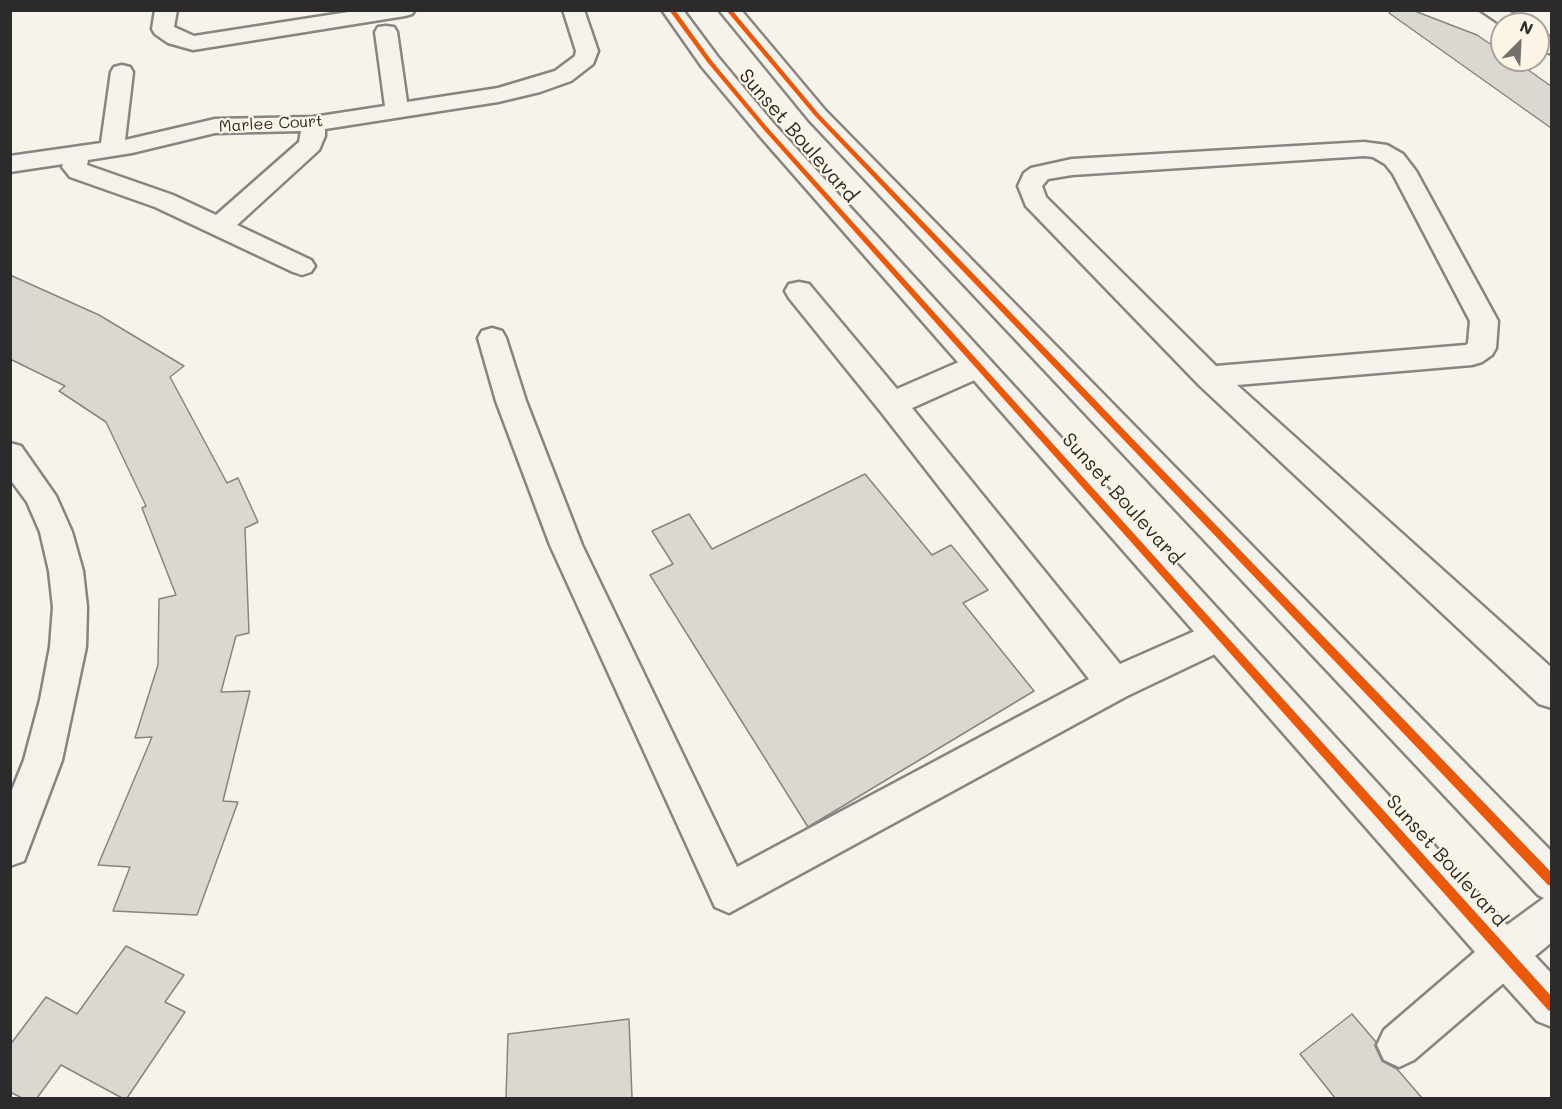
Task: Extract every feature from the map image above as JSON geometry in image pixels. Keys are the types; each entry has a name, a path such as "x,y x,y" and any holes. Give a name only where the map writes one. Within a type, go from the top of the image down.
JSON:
{"main road":[{"path":"166,10 163,29 176,38 193,43 405,10"},
{"name":"Marlee Court","path":"10,164 77,156 215,126 313,124 498,95 532,87 563,76 585,59 587,51 573,10"},
{"name":"Sunset Boulevard","path":"672,10 710,62 766,129 1551,1006"},
{"name":"Sunset Boulevard","path":"729,10 817,115 1551,881"},
{"path":"386,32 397,111"},
{"path":"112,149 122,72"},
{"path":"218,226 237,212 310,145 313,124"},
{"path":"1209,378 1472,355 1482,348 1484,321 1404,171 1394,159 1377,150 1364,149 1072,167 1040,173 1033,179 1030,186 1035,200 1209,378 1551,692"},
{"path":"77,156 74,167 79,172 164,201 302,266"},
{"path":"799,291 892,404 1114,684"},
{"path":"492,338 511,401 566,545 729,893 1114,684 1220,635"},
{"path":"892,404 978,366"},
{"path":"10,456 40,496 56,532 66,571 70,607 68,647 56,710 43,760 10,847"},
{"path":"1399,1045 1551,915"}],"building":[{"path":"1391,10 1412,10 1477,35 1490,44 1490,72 1531,72 1551,86 1551,128 1389,13"},
{"path":"10,275 99,315 184,366 170,377 227,483 238,478 258,522 245,528 249,633 236,636 221,692 250,691 223,801 238,802 197,915 113,911 130,867 98,865 152,737 135,738 158,665 159,599 176,595 142,508 146,506 106,422 59,391 65,386 10,359"},
{"path":"865,474 932,555 951,545 988,590 963,603 1034,691 808,827 650,575 673,564 652,531 689,514 712,549"},
{"path":"126,946 184,975 165,1002 185,1012 127,1098 122,1098 61,1065 37,1098 22,1098 10,1092 10,1045 46,997 77,1014"},
{"path":"1352,1014 1376,1042 1375,1046 1382,1061 1397,1069 1422,1098 1335,1098 1300,1054"},
{"path":"629,1019 632,1098 506,1098 508,1034"}],"cycle path":[{"path":"672,10 710,62 766,129 1552,1006"},
{"path":"729,10 817,115 1552,881"}]}
